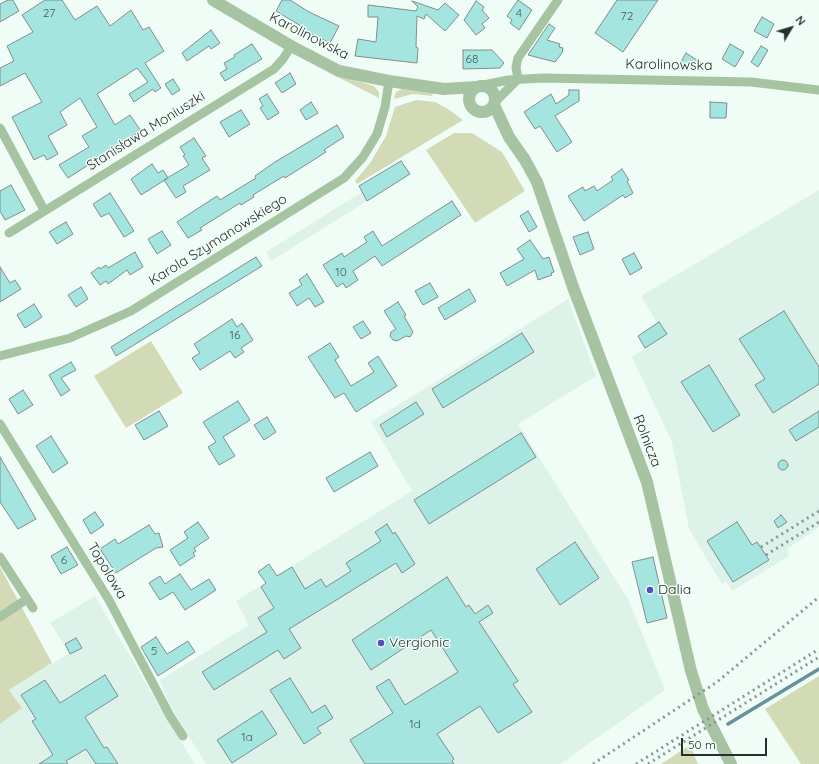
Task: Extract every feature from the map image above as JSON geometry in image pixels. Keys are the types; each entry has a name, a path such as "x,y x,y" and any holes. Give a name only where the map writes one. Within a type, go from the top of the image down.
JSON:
{"street":[{"name":"Karolinowska","path":"213,0 291,46 339,70 389,81 444,89 480,86 518,79 558,78 751,82 819,90"},
{"path":"495,103 494,92 480,86 469,97 476,108 489,110 518,79 516,67 518,58 558,0"},
{"name":"Stanisława Moniuszki","path":"9,233 276,67 291,46"},
{"name":"Karola Szymanowskiego","path":"0,356 74,337 131,310 344,178 363,157 377,134 384,112 389,81"},
{"name":"Karolinowska","path":"444,89 476,108"},
{"name":"Rolnicza","path":"495,103 509,137 537,182 573,288 647,482 690,671 703,709 731,764"},
{"name":"Rolnicza","path":"476,108 509,137"},
{"path":"0,128 44,210"},
{"name":"Topolowa","path":"0,424 109,600 170,716 183,736"},
{"path":"0,557 33,608"},
{"path":"0,617 27,599"}],"shaded area":[{"path":"819,190 819,527 787,549 789,556 732,591 726,581 722,584 689,529 672,442 632,357 645,348 638,336 657,323 641,296"},
{"path":"362,192 367,201 271,261 266,252"},
{"path":"568,299 596,376 518,424 629,601 665,690 560,764 206,764 169,704 160,680 249,625 236,601 412,491 371,422"},
{"path":"95,596 195,764 0,764 0,724 22,708 9,690 70,653 50,623"}],"green space":[{"path":"328,72 374,86 379,92 379,98"},
{"path":"402,89 433,93 432,96 413,94 394,99 396,92"},
{"path":"416,100 435,102 463,120 357,184 355,181 370,163 386,136 395,107"},
{"path":"454,133 472,133 502,152 525,191 475,223 426,150"},
{"path":"151,341 183,393 126,428 94,376"},
{"path":"0,567 52,663 9,690 22,708 0,724"},
{"path":"819,676 819,764 801,764 765,709"},
{"path":"690,745 698,764 661,764"}],"building":[{"path":"8,0 13,0 19,11 0,22 0,4"},
{"path":"45,0 62,0 75,20 97,6 110,26 131,10 143,30 149,27 164,51 145,63 161,88 155,92 153,89 134,102 129,94 148,82 137,68 97,94 115,125 130,115 141,131 68,178 59,165 89,147 82,136 97,127 80,98 60,112 67,125 48,136 58,154 47,160 44,155 34,160 12,117 42,102 25,73 0,86 0,68 14,61 7,46 33,32 22,15"},
{"path":"282,0 290,0 309,12 339,26 330,43 303,30 304,28 276,11"},
{"path":"518,0 532,10 519,30 510,23 512,20 507,16"},
{"path":"617,0 658,0 623,52 595,33"},
{"path":"412,1 438,10 445,3 459,15 445,31 426,14 424,19 417,16 417,63 355,56 358,39 376,42 378,17 368,17 368,5 416,11 418,7"},
{"path":"476,1 484,7 482,10 489,18 482,24 485,28 476,35 464,20"},
{"path":"762,17 774,24 767,38 754,31"},
{"path":"549,24 555,28 547,40 560,44 559,47 563,48 562,53 555,62 528,55"},
{"path":"211,30 220,43 211,49 209,46 187,61 182,53"},
{"path":"252,44 262,59 225,81 220,73 227,69 224,63 235,57 234,55"},
{"path":"730,44 744,52 735,67 722,59"},
{"path":"761,46 768,50 758,67 751,62"},
{"path":"463,50 492,50 504,63 500,68 463,69"},
{"path":"686,53 706,66 693,69 681,62"},
{"path":"290,73 296,84 282,93 275,83"},
{"path":"173,79 180,90 172,95 165,84"},
{"path":"569,90 579,90 579,101 555,116 572,142 557,152 540,126 535,129 524,112 551,94 556,104 569,95"},
{"path":"267,94 279,113 268,120 260,108 263,106 259,99"},
{"path":"311,102 318,113 306,120 300,110"},
{"path":"710,102 727,103 726,118 710,118"},
{"path":"241,110 250,124 229,137 220,122"},
{"path":"337,125 344,137 324,150 326,152 285,178 284,176 253,195 254,197 241,205 240,203 200,228 202,230 188,238 177,222 217,196 220,200 256,178 255,176 275,162"},
{"path":"194,138 206,156 202,158 210,170 183,186 186,192 176,198 164,180 189,165 183,156 185,155 180,147"},
{"path":"401,161 410,174 367,201 359,186"},
{"path":"152,164 158,173 163,170 168,178 141,195 131,179"},
{"path":"622,169 629,180 627,181 633,193 625,198 623,195 584,221 568,196 583,187 585,191 594,186 597,191 613,180 611,177"},
{"path":"11,185 25,210 5,220 0,211 0,191"},
{"path":"110,193 134,231 124,237 109,213 101,217 93,204"},
{"path":"452,201 461,215 382,266 375,256 353,271 358,280 346,288 343,283 337,287 323,265 342,253 344,257 367,242 364,237 373,231 382,246"},
{"path":"528,211 537,227 529,232 520,216"},
{"path":"66,222 73,234 57,244 49,232"},
{"path":"162,231 171,245 157,254 148,239"},
{"path":"588,232 594,249 580,255 573,237"},
{"path":"530,240 543,259 549,257 554,272 551,273 552,275 538,280 535,270 507,286 500,273 524,259 517,249"},
{"path":"135,252 143,267 130,275 127,270 108,284 106,281 100,285 91,273 99,267 100,269 106,265 108,268"},
{"path":"634,253 642,268 630,275 622,259"},
{"path":"256,257 262,266 116,356 111,347"},
{"path":"0,267 10,283 15,280 21,289 0,302"},
{"path":"307,274 324,302 315,307 309,298 297,306 289,293 302,285 299,280"},
{"path":"430,283 438,297 423,305 415,291"},
{"path":"81,287 88,299 76,307 68,295"},
{"path":"469,289 476,301 445,320 438,308"},
{"path":"398,302 406,315 404,316 413,332 410,337 406,336 397,341 393,340 390,336 391,332 396,329 384,311"},
{"path":"34,304 42,317 25,328 17,315"},
{"path":"784,311 819,367 819,384 773,413 755,385 765,379 739,339"},
{"path":"232,319 237,327 242,323 253,340 241,348 244,352 235,358 230,351 200,370 192,358 200,353 194,344"},
{"path":"363,321 371,333 361,339 353,327"},
{"path":"659,322 667,334 645,348 638,336"},
{"path":"522,333 534,352 443,408 432,389"},
{"path":"330,343 339,357 335,360 351,386 374,372 368,363 378,356 397,386 356,412 344,393 335,398 308,357"},
{"path":"71,362 76,370 61,378 70,390 61,396 49,375"},
{"path":"709,365 740,415 713,432 681,382"},
{"path":"23,390 33,405 18,414 9,399"},
{"path":"238,401 250,420 223,437 235,456 219,465 208,447 216,442 203,422"},
{"path":"416,402 424,414 387,437 380,425"},
{"path":"159,411 168,426 144,440 135,425"},
{"path":"819,411 819,427 796,441 789,430"},
{"path":"267,417 276,432 264,440 254,425"},
{"path":"521,433 536,457 429,524 414,500"},
{"path":"51,436 68,463 53,473 36,446"},
{"path":"370,452 378,466 334,492 326,478"},
{"path":"0,457 36,519 18,529 0,502"},
{"path":"781,460 785,460 787,461 787,469 781,470 778,467 778,463"},
{"path":"95,512 104,525 91,534 83,520"},
{"path":"781,515 787,522 778,528 774,521"},
{"path":"198,522 209,538 194,548 196,551 193,553 195,556 180,566 170,550 188,538 184,532"},
{"path":"737,522 752,545 757,542 769,560 733,582 707,541"},
{"path":"387,524 393,534 395,532 415,564 402,573 396,563 289,629 301,648 284,659 278,650 214,690 202,672 267,632 258,618 274,608 261,587 266,583 258,572 269,564 277,576 292,567 305,589 321,579 326,587 351,571 346,563 381,541 375,532"},
{"path":"149,525 155,534 159,533 163,547 156,548 116,573 100,549 115,539 118,544"},
{"path":"575,542 599,578 560,605 536,569"},
{"path":"67,547 78,565 61,574 51,556"},
{"name":"Dalia","path":"653,557 667,618 647,623 632,562"},
{"path":"180,574 191,590 209,579 216,590 185,610 173,592 160,600 149,583 160,576 165,584"},
{"path":"447,577 466,607 469,605 475,614 488,605 493,613 479,622 518,681 513,684 532,712 498,733 480,706 437,734 454,759 452,761 454,764 365,764 350,740 393,713 376,687 389,679 405,705 458,672 431,630 371,670 352,640"},
{"path":"156,637 167,654 188,641 195,652 158,676 141,647"},
{"path":"76,638 82,648 70,654 65,644"},
{"path":"105,675 118,696 85,717 104,748 107,747 118,764 96,764 86,749 66,761 68,764 39,764 53,755 32,721 36,719 21,695 45,680 60,703"},
{"path":"290,678 312,713 325,705 333,718 317,728 321,733 304,744 270,690"},
{"path":"262,711 277,734 232,763 217,740"}],"waterway":[{"path":"728,724 819,669"}],"railway":[{"path":"761,547 819,511"},
{"path":"766,555 819,522"},
{"path":"593,764 717,682 819,597"},
{"path":"636,764 819,649"},
{"path":"648,764 819,657"}],"place":[{"name":"Dalia","path":"650,590"},
{"name":"Vergionic","path":"381,643"}]}
